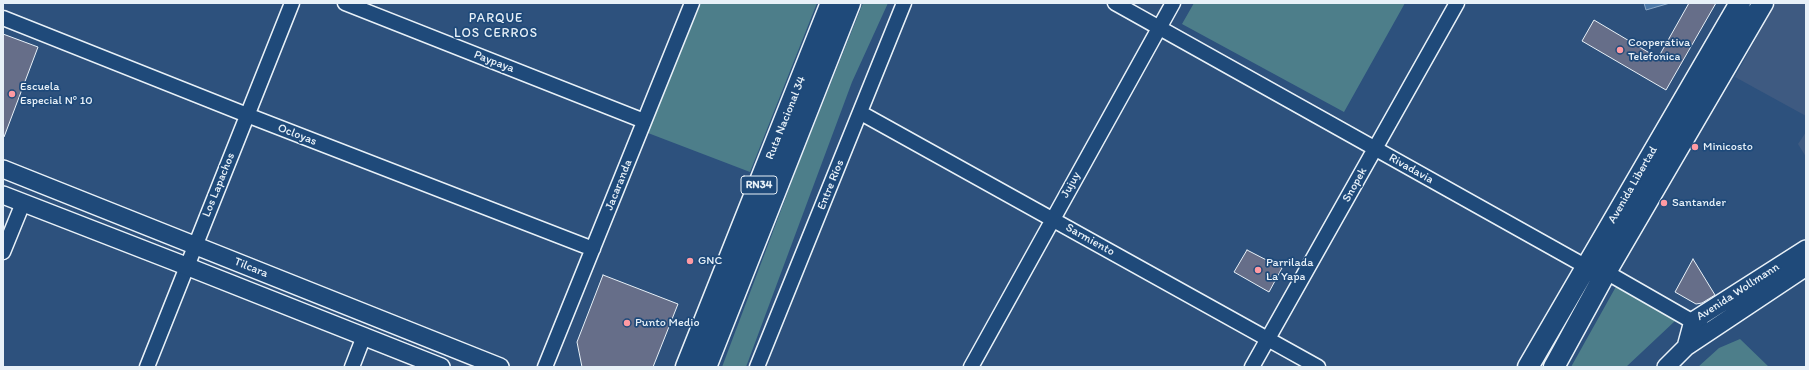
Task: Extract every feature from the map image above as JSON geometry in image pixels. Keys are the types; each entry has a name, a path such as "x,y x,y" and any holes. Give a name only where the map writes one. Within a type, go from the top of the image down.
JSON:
{"highway":[{"name":"Ruta Nacional 34","path":"687,367 832,3"},
{"name":"Ruta Nacional 34","path":"705,367 849,3"}],"main road":[{"name":"Avenida Libertad","path":"1528,367 1585,266 1740,3"},
{"name":"Avenida Libertad","path":"1554,367 1606,272 1763,3"}],"street":[{"name":"Los Lapachos","path":"147,367 292,3"},
{"name":"Paypaya","path":"344,3 644,121"},
{"name":"Jacaranda","path":"545,367 692,3"},
{"name":"Entre Ríos","path":"757,367 904,3"},
{"name":"Rivadavia","path":"1114,3 1585,266 1606,272 1709,330"},
{"name":"Jujuy","path":"971,367 1173,3"},
{"name":"Snopek","path":"1252,367 1457,3"},
{"name":"Ocloyas","path":"3,18 247,115 592,249"},
{"name":"Sarmiento","path":"861,112 1318,367"},
{"name":"Tilcara","path":"3,169 500,367"},
{"name":"Tilcara","path":"3,195 441,367"},
{"path":"3,252 23,203"},
{"name":"Avenida Wollmann","path":"1686,347 1693,321 1806,249"},
{"name":"Avenida Wollmann","path":"1666,367 1686,347 1709,330 1806,267"},
{"path":"352,367 364,336"}],"shaded area":[{"path":"1644,3 1670,3 1646,10"},
{"path":"1775,3 1806,3 1806,116 1735,77"},
{"path":"1806,132 1806,157 1798,144"}],"green space":[{"path":"701,3 817,3 750,172 648,133"},
{"path":"863,3 888,3 852,82 746,367 722,367 798,165"},
{"path":"1194,3 1405,3 1344,112 1182,24"},
{"path":"1618,283 1675,321 1626,367 1571,367"},
{"path":"1740,339 1769,367 1698,367 1719,348"}],"building":[{"path":"1689,3 1716,3 1666,90 1582,41 1594,20 1658,58"},
{"name":"Escuela Especial Nº 10","path":"3,34 38,47 4,137 3,137"},
{"name":"Parrilada La Yapa","path":"1247,250 1282,268 1269,292 1234,272"},
{"path":"1693,259 1715,295 1702,303 1696,304 1675,292"},
{"name":"Punto Medio","path":"603,275 678,304 653,367 582,367 577,342"}],"place":[{"name":"Cooperativa Telefonica","path":"1620,50"},
{"name":"Escuela Especial Nº 10","path":"12,94"},
{"name":"Minicosto","path":"1695,147"},
{"name":"Santander","path":"1664,203"},
{"name":"GNC","path":"690,261"},
{"name":"Parrilada La Yapa","path":"1258,270"},
{"name":"Punto Medio","path":"627,323"}],"district":[{"name":"PARQUE LOS CERROS","path":"496,26"}]}
